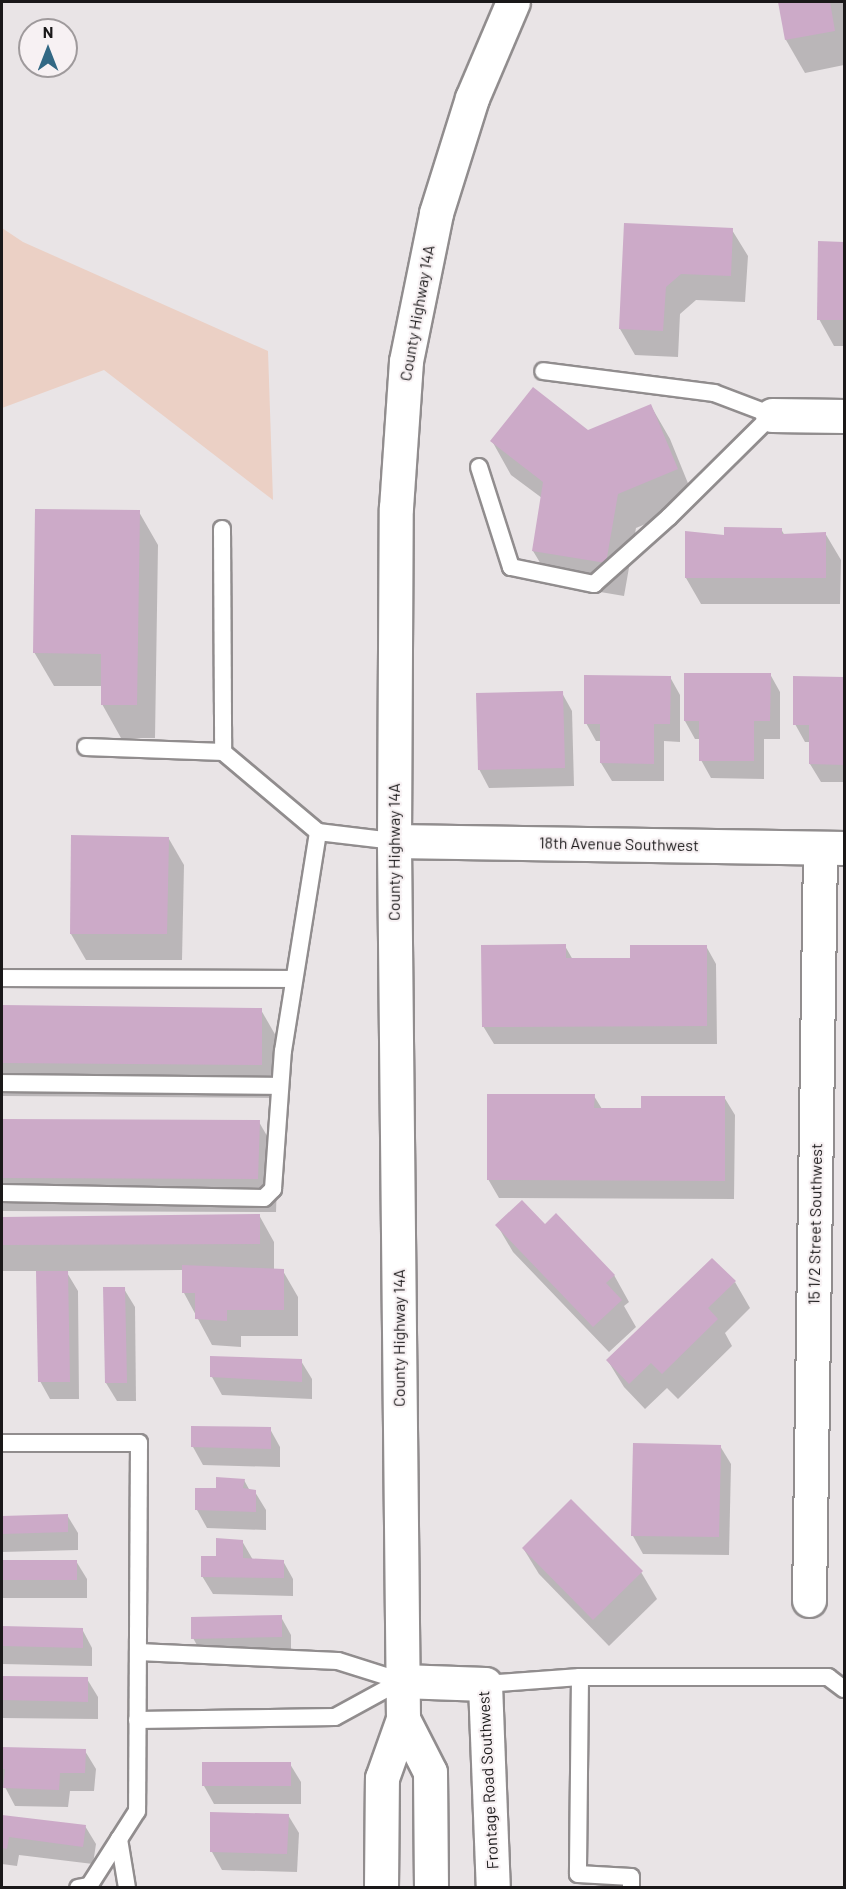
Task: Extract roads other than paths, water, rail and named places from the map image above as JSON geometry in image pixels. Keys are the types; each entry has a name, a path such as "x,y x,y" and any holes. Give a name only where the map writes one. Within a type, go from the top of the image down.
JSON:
{"main road":[{"name":"County Highway 14A","path":"381,1887 382,1778 403,1719 394,841 396,508 406,361 436,213 472,98 513,2"},
{"path":"772,415 844,416"},
{"name":"18th Avenue Southwest","path":"394,841 832,848"},
{"name":"15 1/2 Street Southwest","path":"809,1600 832,848"},
{"name":"Frontage Road Southwest","path":"401,1681 485,1684 493,1887"},
{"name":"County Highway 14A","path":"403,1719 430,1772 431,1887"}],"lane":[{"path":"479,467 511,567 594,584 669,517 772,415 714,393 543,371"},
{"path":"222,529 223,752"},
{"path":"86,747 223,752 318,832 394,841"},
{"path":"2,1193 264,1198 273,1189 283,1051 318,832"},
{"path":"2,978 294,979"},
{"path":"2,1083 280,1086"},
{"path":"2,1443 139,1443 137,1811 89,1886 78,1887"},
{"path":"138,1652 338,1661 401,1681"},
{"path":"580,1677 578,1874 631,1876 631,1887"},
{"path":"485,1684 580,1677 828,1677 844,1689"},
{"path":"137,1720 334,1717 401,1681"},
{"path":"119,1839 127,1887"}]}
